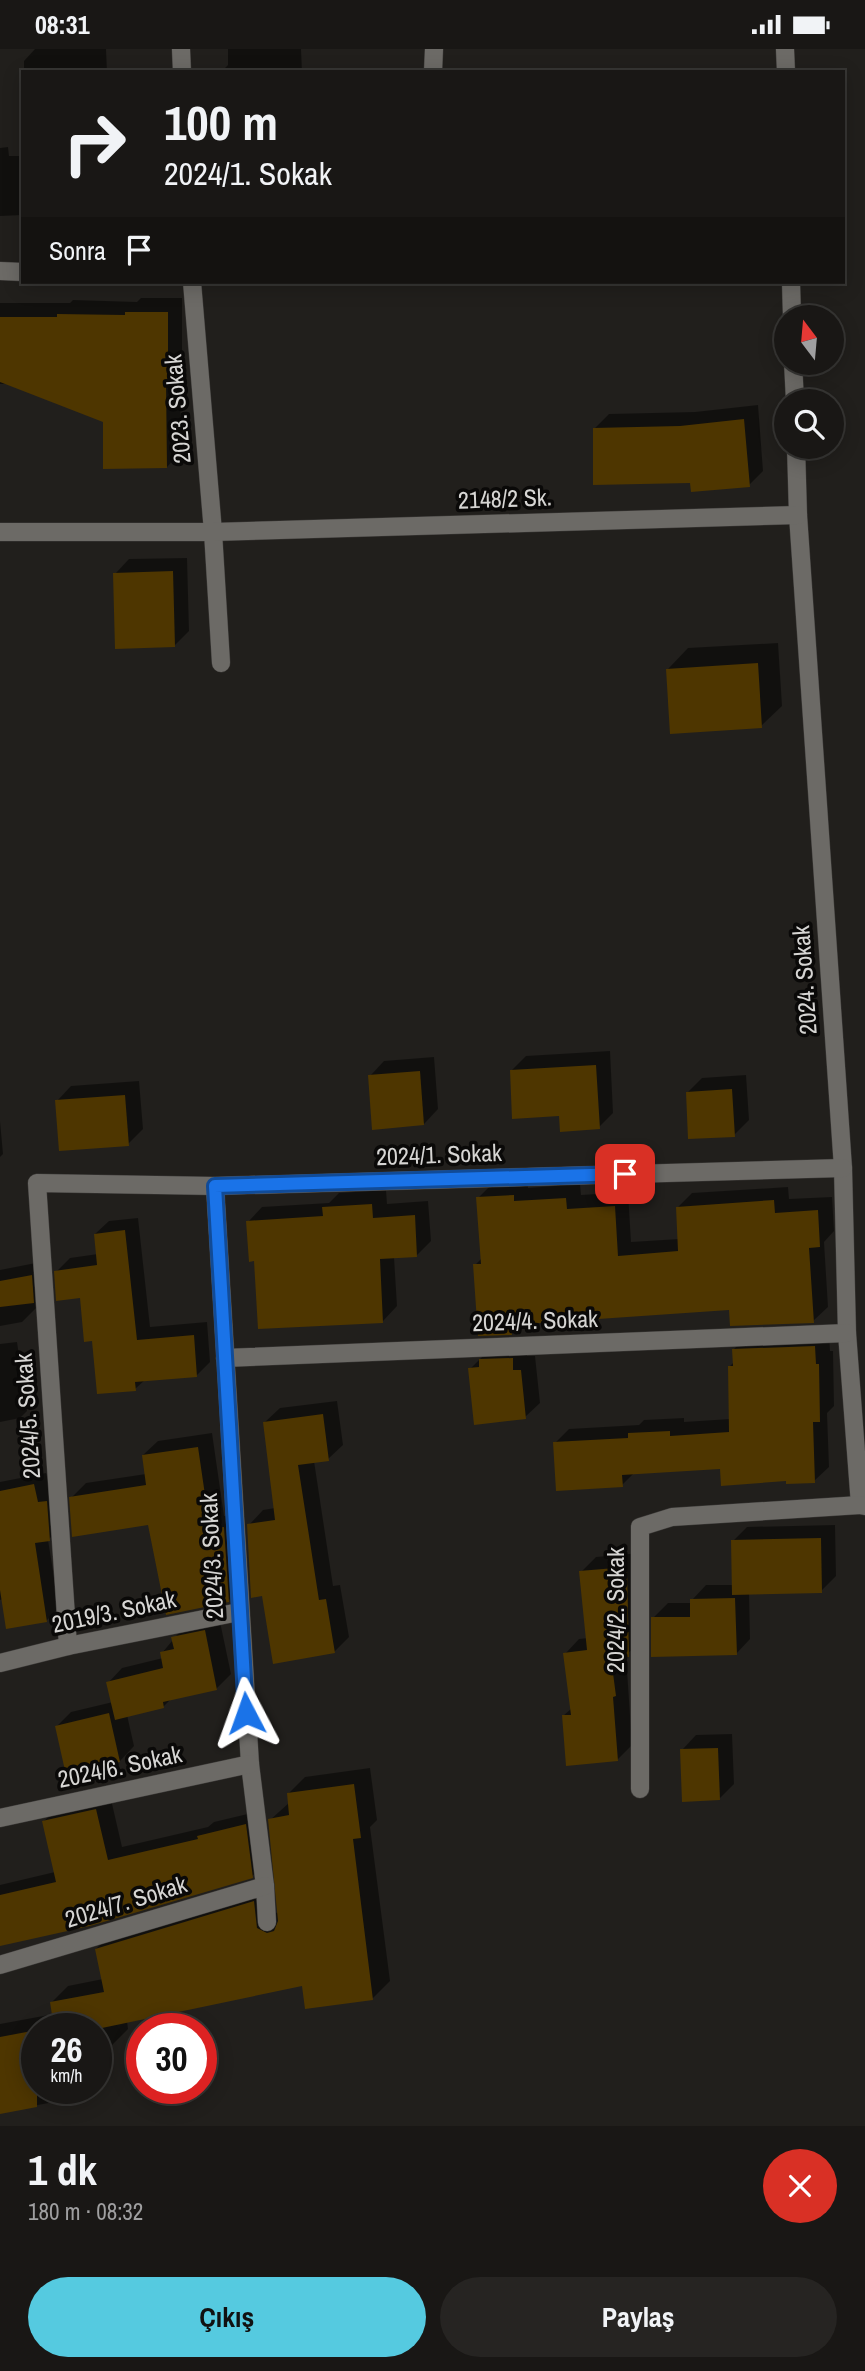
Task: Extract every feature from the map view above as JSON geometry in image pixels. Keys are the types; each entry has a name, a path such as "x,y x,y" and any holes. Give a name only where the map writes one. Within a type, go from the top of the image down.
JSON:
{"street":[{"path":"181,49 182,70"},
{"path":"433,70 434,49"},
{"path":"785,49 786,70"},
{"path":"0,271 21,272"},
{"name":"2023. Sokak","path":"192,284 221,663"},
{"path":"791,284 792,305"},
{"name":"2024. Sokak","path":"796,459 843,1168 847,1333 862,1506"},
{"name":"2148/2 Sk.","path":"0,532 213,532 798,515"},
{"name":"2024/1. Sokak","path":"37,1183 215,1186 843,1168"},
{"name":"2024/5. Sokak","path":"37,1183 68,1646"},
{"name":"2024/3. Sokak","path":"215,1186 239,1612 250,1764 267,1922"},
{"name":"2024/4. Sokak","path":"225,1358 847,1333"},
{"name":"2024/2. Sokak","path":"640,1789 640,1527 672,1517 862,1506"},
{"name":"2019/3. Sokak","path":"0,1663 68,1646 239,1612"},
{"name":"2024/6. Sokak","path":"0,1818 250,1764"},
{"name":"2024/7. Sokak","path":"0,1965 265,1886"}],"building":[{"path":"125,312 168,312 167,468 103,469 103,422 0,382 0,317 125,315"},
{"path":"744,419 750,487 691,492 690,483 593,485 593,428 680,426"},
{"path":"173,571 175,647 115,649 113,573"},
{"path":"758,663 762,728 670,734 666,669"},
{"path":"596,1065 600,1129 560,1132 559,1116 512,1119 510,1070"},
{"path":"420,1071 424,1125 372,1130 368,1075"},
{"path":"732,1089 735,1137 688,1139 686,1092"},
{"path":"125,1095 129,1146 59,1151 55,1100"},
{"path":"514,1195 514,1201 566,1198 567,1209 615,1206 618,1256 678,1251 676,1207 774,1200 775,1213 818,1210 820,1247 809,1248 814,1323 730,1326 729,1310 511,1325 512,1335 478,1336 473,1264 481,1264 476,1197"},
{"path":"372,1204 373,1218 415,1215 417,1257 380,1259 383,1323 258,1329 254,1261 249,1262 246,1221 323,1216 322,1207"},
{"path":"125,1230 137,1340 194,1335 197,1377 135,1382 136,1391 97,1394 92,1341 84,1342 80,1298 56,1301 54,1271 97,1265 94,1234"},
{"path":"32,1275 34,1303 0,1307 0,1281"},
{"path":"815,1346 816,1364 819,1364 820,1422 813,1422 815,1483 786,1484 786,1481 721,1486 720,1469 622,1475 623,1487 556,1491 553,1442 628,1438 628,1433 670,1431 670,1436 729,1432 728,1366 733,1366 732,1349"},
{"path":"513,1358 513,1370 521,1370 526,1419 474,1425 468,1368 479,1367 479,1359"},
{"path":"323,1414 329,1461 298,1465 319,1600 326,1599 335,1653 273,1664 262,1596 251,1598 247,1524 275,1520 263,1422"},
{"path":"198,1447 210,1529 224,1527 229,1602 166,1615 148,1525 72,1537 69,1497 146,1485 142,1455"},
{"path":"34,1484 38,1502 47,1501 50,1541 35,1543 47,1622 6,1629 0,1590 0,1491"},
{"path":"821,1538 822,1593 732,1595 731,1540"},
{"path":"627,1567 629,1657 611,1658 616,1696 613,1697 618,1761 566,1766 562,1715 571,1715 563,1653 587,1650 579,1571"},
{"path":"735,1598 737,1655 651,1657 651,1617 690,1617 690,1599"},
{"path":"205,1630 217,1690 163,1702 164,1708 115,1720 106,1682 163,1668 160,1652 174,1649 171,1637"},
{"path":"109,1713 120,1762 66,1775 55,1726"},
{"path":"718,1748 720,1800 682,1802 680,1749"},
{"path":"354,1784 361,1838 353,1839 373,2000 305,2009 302,1986 173,2013 126,2013 126,2023 112,2026 112,2013 52,2013 50,2002 104,1992 95,1949 254,1901 257,1928 267,1933 274,1931 278,1921 268,1819 289,1815 287,1793"},
{"path":"96,1809 108,1860 198,1839 197,1836 246,1824 253,1878 90,1926 0,1946 0,1895 56,1882 42,1821"},
{"path":"21,2033 21,2104 37,2104 37,2107 0,2114 0,2037"}],"route":[{"path":"246,1713 215,1186 625,1174"}]}
